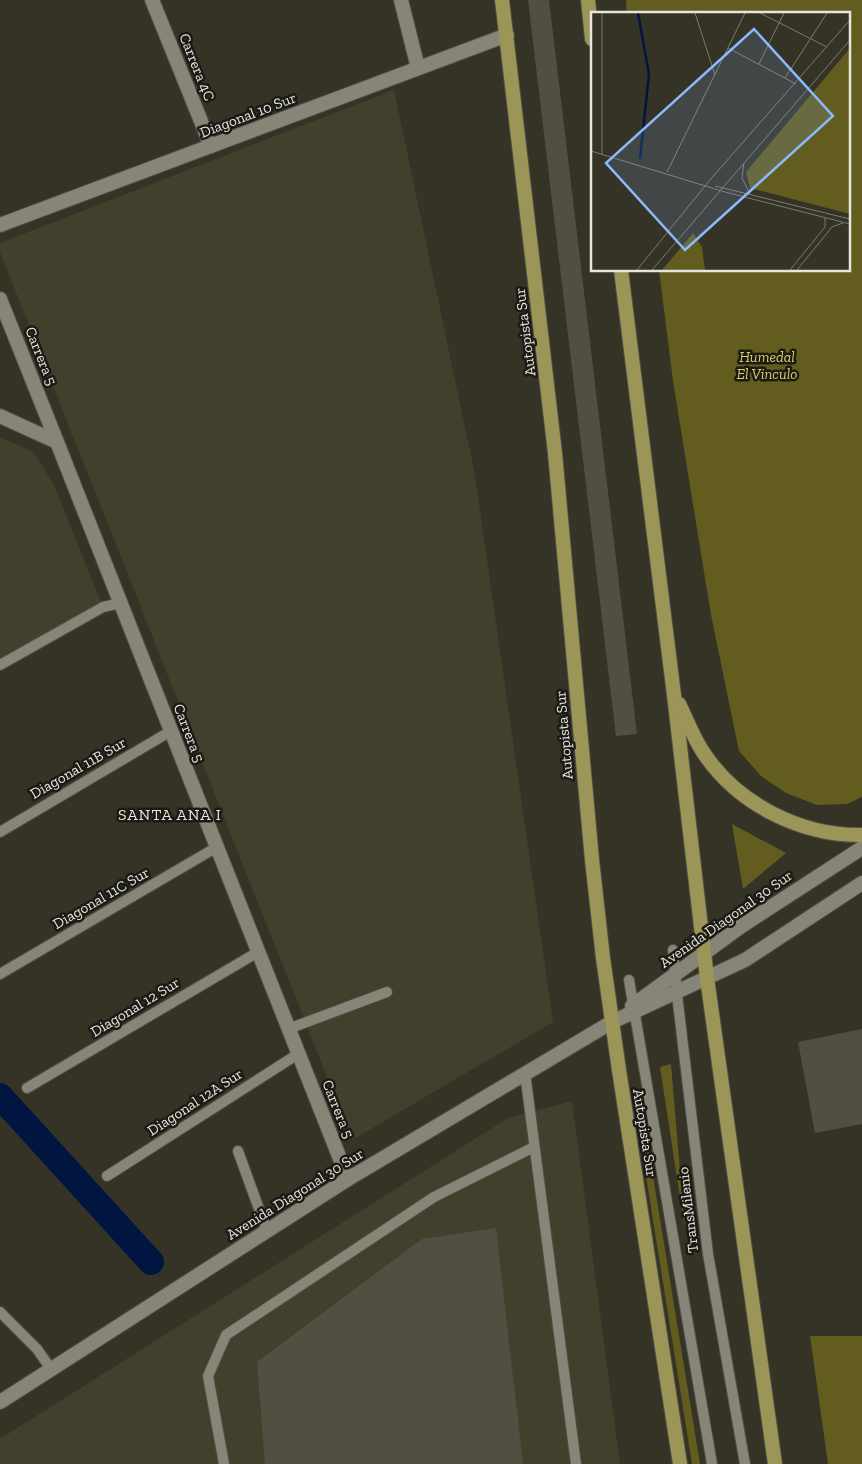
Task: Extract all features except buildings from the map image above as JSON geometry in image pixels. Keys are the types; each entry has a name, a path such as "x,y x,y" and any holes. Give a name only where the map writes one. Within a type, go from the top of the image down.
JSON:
{"highway":[{"name":"Autopista Sur","path":"502,0 555,453 592,860 612,1022 680,1464"},
{"path":"588,0 591,29"},
{"path":"620,271 674,695 707,978 775,1464"},
{"path":"674,695 703,752 725,778 751,801 781,818 814,830 862,835"}],"street":[{"name":"Carrera 4C","path":"152,0 211,146"},
{"path":"400,0 418,68"},
{"name":"Diagonal 10 Sur","path":"0,226 507,34"},
{"name":"Carrera 5","path":"0,299 348,1179"},
{"path":"0,416 58,442"},
{"name":"Avenida Diagonal 30 Sur","path":"0,1402 348,1179 634,1008 676,974 740,927 862,848"},
{"name":"Avenida Diagonal 30 Sur","path":"634,1008 677,992 745,960 862,883"}],"lane":[{"path":"0,665 104,607 121,603"},
{"name":"Diagonal 11B Sur","path":"0,832 171,731"},
{"name":"Diagonal 11C Sur","path":"0,974 217,848"},
{"name":"TransMilenio","path":"673,950 708,1254 745,1464"},
{"name":"Diagonal 12 Sur","path":"27,1088 258,952"},
{"name":"TransMilenio","path":"629,980 712,1464"},
{"path":"288,1029 387,992"},
{"name":"Diagonal 12A Sur","path":"107,1176 298,1054"},
{"path":"525,1073 576,1464"},
{"path":"224,1464 208,1376 226,1336 434,1197 534,1147"},
{"path":"238,1151 267,1231"},
{"path":"0,1312 37,1349 51,1370"}],"shaded area":[{"path":"394,90 475,475 553,1022 352,1140 0,252 0,243"},
{"path":"0,437 33,452 53,483 103,607 0,665"},
{"path":"572,1101 620,1464 0,1464 0,1439 508,1118"}],"green space":[{"name":"Humedal El Vinculo","path":"626,0 862,0 862,797 847,804 817,805 786,793 761,776 739,751 711,615 673,381 659,271 850,271 850,12 627,12"},
{"path":"732,824 786,853 743,889"},
{"path":"671,1064 685,1230 660,1067"},
{"path":"639,1090 700,1464 692,1464 633,1095"},
{"path":"810,1336 862,1336 862,1464 828,1464"}],"waterway":[{"path":"0,1096 151,1262"}],"district":[{"name":"SANTA ANA I","path":"170,814"}]}
